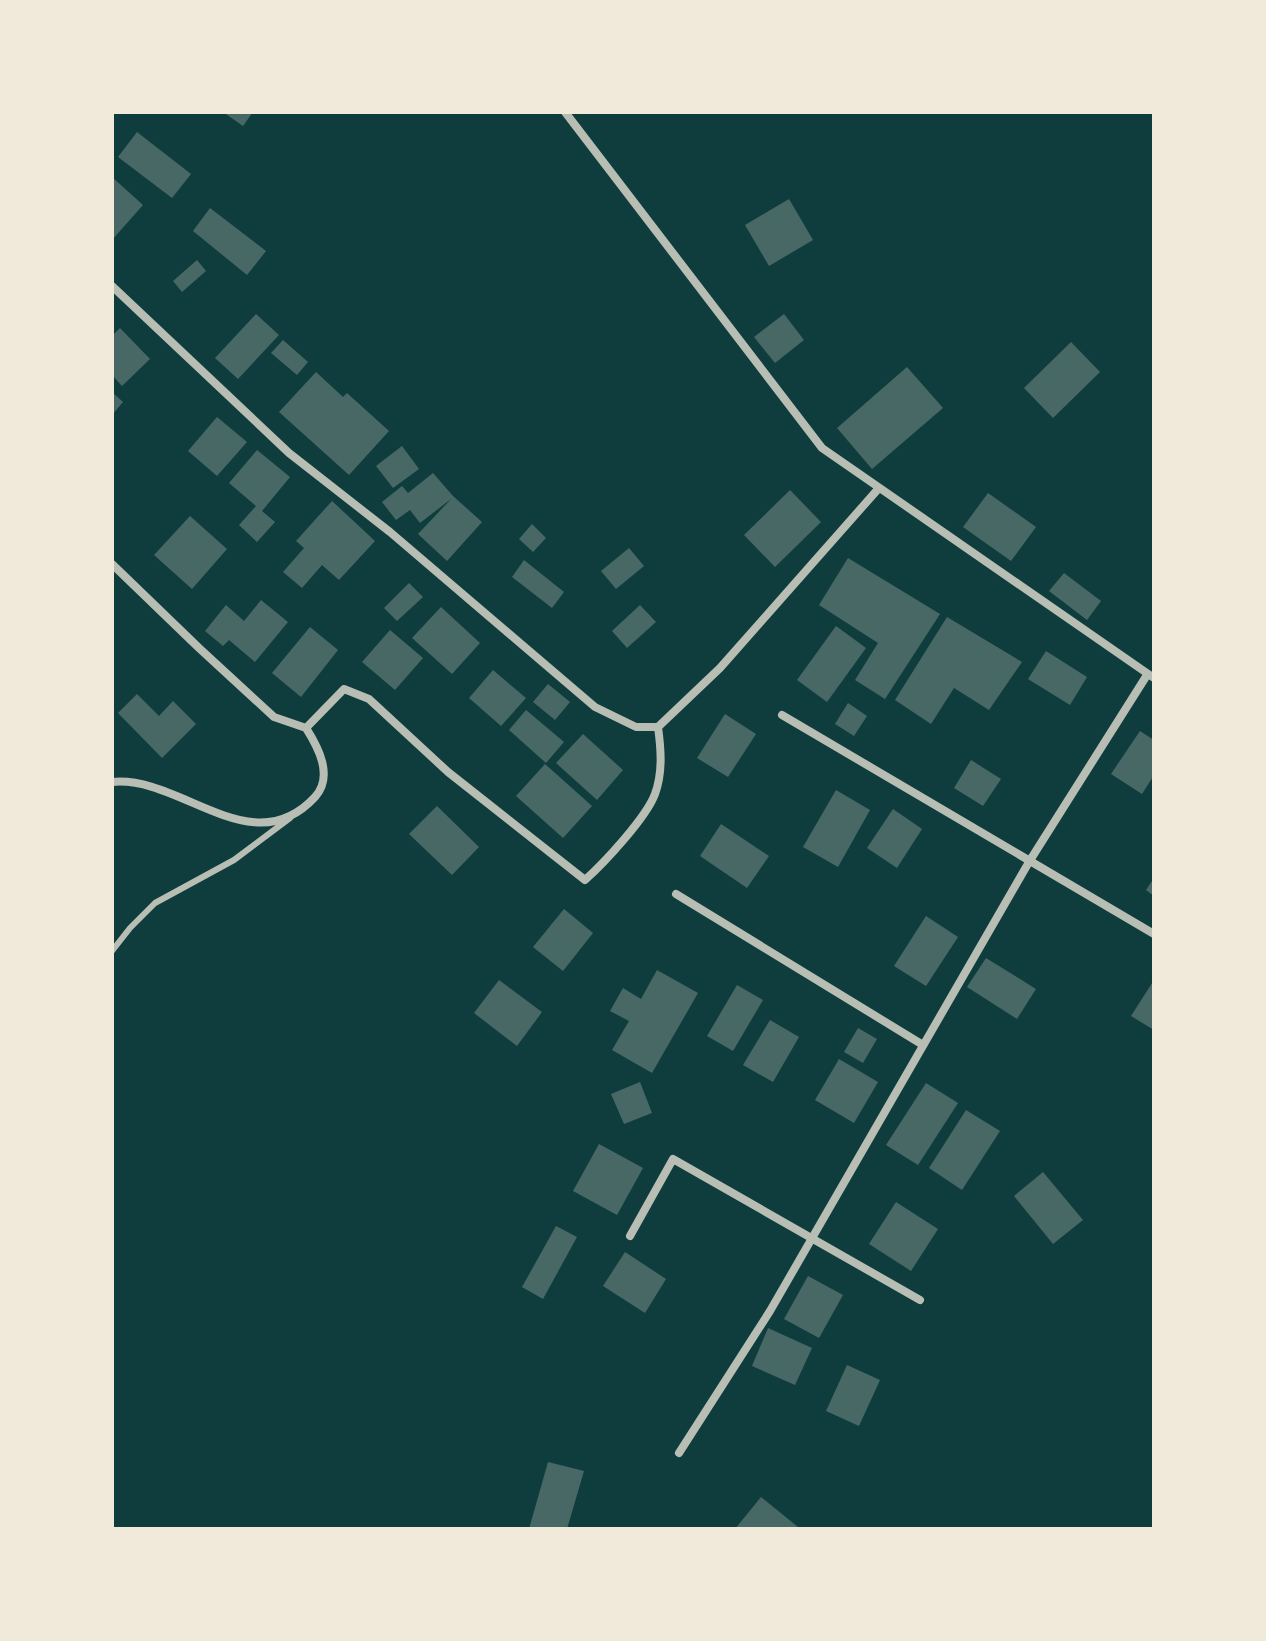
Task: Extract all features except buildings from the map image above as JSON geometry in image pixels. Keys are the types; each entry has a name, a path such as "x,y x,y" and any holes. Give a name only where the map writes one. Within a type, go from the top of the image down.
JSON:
{"street":[{"path":"565,112 822,448 1150,677 1029,862 770,1311 679,1453"},
{"path":"112,286 289,453 390,532 595,707 636,727 658,727 720,668 879,488"},
{"path":"112,564 274,717 306,728 322,760 324,777 319,792 292,815 248,823 209,812 144,783 112,782"},
{"path":"306,728 344,689 369,699 448,772 585,880 623,841 655,795 662,757 658,727"},
{"path":"782,715 1154,934"},
{"path":"676,894 923,1045"},
{"path":"630,1236 673,1159 920,1300"}],"lane":[{"path":"112,951 155,903 234,860 292,815"}]}
